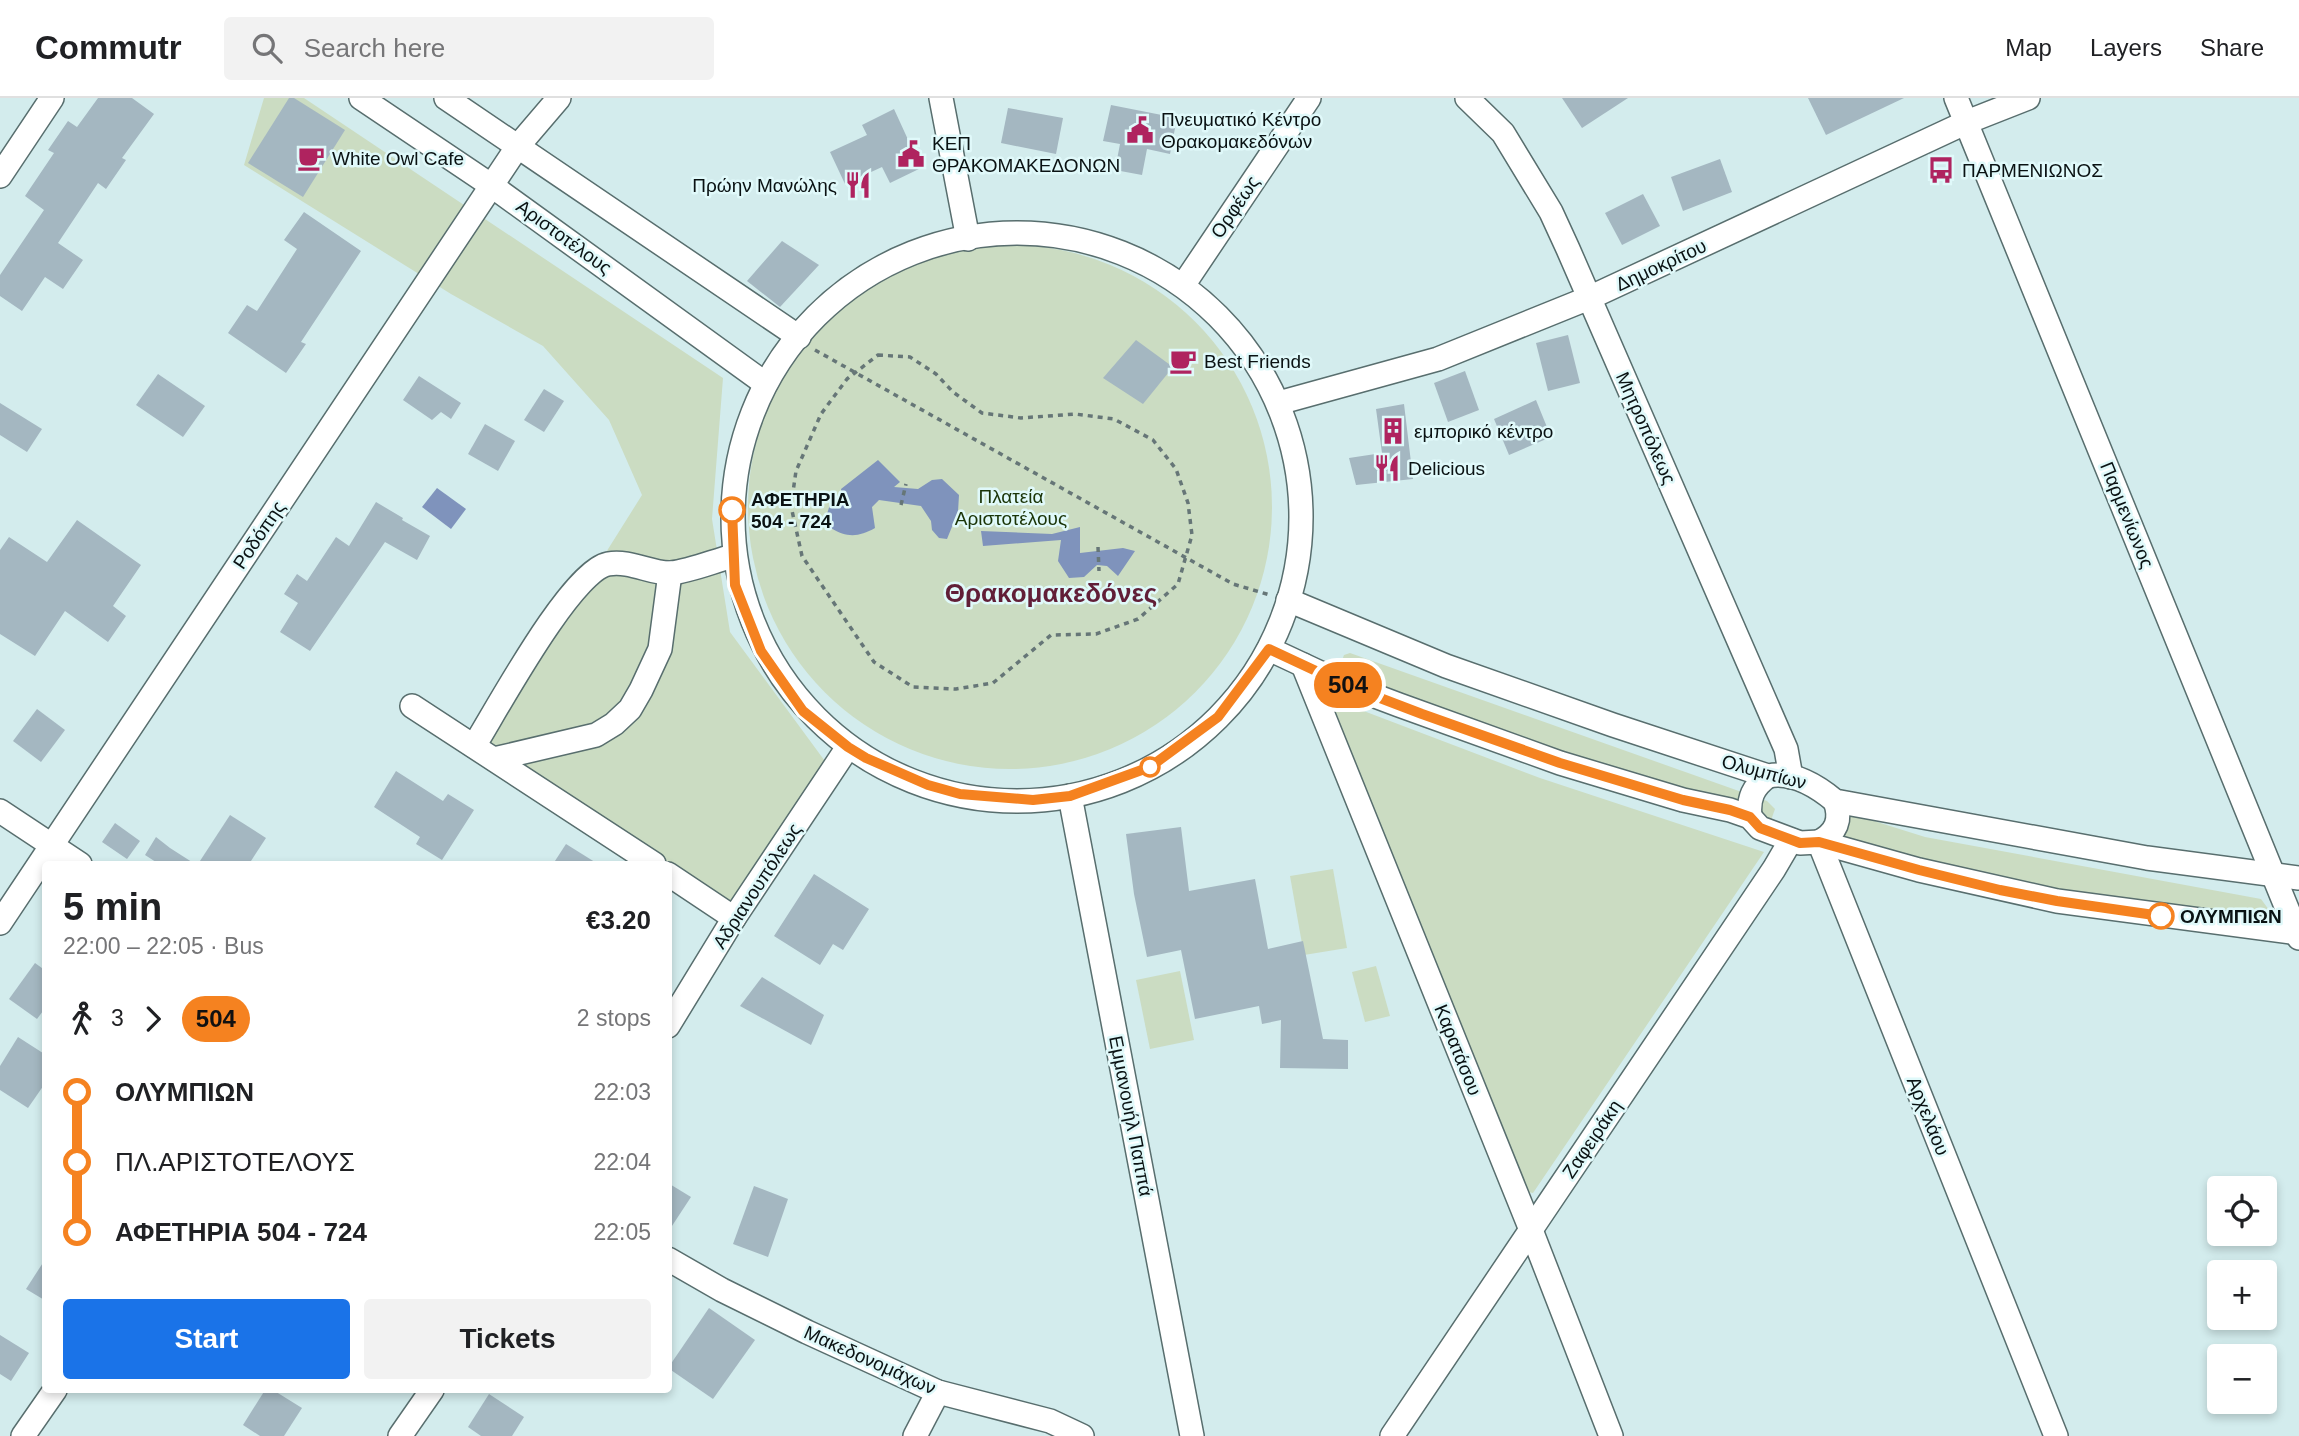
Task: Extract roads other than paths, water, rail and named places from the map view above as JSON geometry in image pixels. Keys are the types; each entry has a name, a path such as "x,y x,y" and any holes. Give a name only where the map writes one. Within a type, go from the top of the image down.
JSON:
{"street":[{"path":"0,176 52,98"},
{"name":"Αριστοτέλους","path":"360,98 492,186 764,382"},
{"path":"446,98 807,344"},
{"path":"518,146 559,98"},
{"path":"941,98 968,239"},
{"name":"Ορφέως","path":"1186,281 1309,98"},
{"name":"Μητροπόλεως","path":"1467,98 1503,133 1550,212 1786,749 1780,777"},
{"name":"Παρμενίωνος","path":"1956,98 2298,934"},
{"name":"Δημοκρίτου","path":"1282,402 1438,359 1589,298 1967,122 2028,98"},
{"name":"Ροδόπης","path":"0,923 518,146"},
{"path":"968,239 1044,240 1108,248 1186,281 1221,307 1258,353 1292,428 1302,472 1303,541 1288,600 1269,649 1218,717 1150,767 1070,796 1033,800 960,794 928,785 897,773 848,747 803,711 761,651 735,585 732,510 745,408 764,382 877,275 907,259 968,239"},
{"path":"474,746 539,640 570,596 600,566 626,563 670,573 733,556"},
{"path":"494,760 596,735 614,724 630,709 660,649 670,573"},
{"name":"Ολυμπίων","path":"1288,600 1446,666 1780,777 1816,786 1835,801 2147,859 2299,878"},
{"path":"1269,649 1389,701 1560,763 1683,800 1730,810 1750,817 1760,828 1791,840 1810,844 1828,837 1838,823 1839,810 1835,801"},
{"name":"Καρατάσου","path":"1303,665 1531,1230 1611,1436"},
{"path":"412,706 649,861"},
{"name":"Αδριανουπόλεως","path":"672,1019 734,918 848,747"},
{"path":"1750,817 1751,795 1759,783 1780,777"},
{"name":"Εμμανουήλ Παππά","path":"1070,796 1192,1436"},
{"path":"0,811 76,861"},
{"name":"Ζαφειράκη","path":"1392,1436 1791,840"},
{"path":"1819,842 1919,870 2057,901 2298,934"},
{"name":"Αρχελάου","path":"1819,842 2056,1436"},
{"path":"672,877 734,918"},
{"name":"Μακεδονομάχων","path":"672,1261 722,1290 807,1332 938,1392 1049,1421 1082,1436"},
{"path":"915,1436 938,1392"},
{"path":"23,1436 53,1393"},
{"path":"400,1436 430,1393"}],"water":[{"path":"878,460 900,482 894,487 918,489 932,480 942,479 959,495 958,512 947,539 939,538 932,530 931,521 921,506 879,500 872,507 875,528 853,535 831,528 827,514 831,501 842,499 841,489"},
{"path":"437,488 466,509 451,529 422,507"},
{"path":"1080,527 1080,553 1123,548 1135,551 1118,576 1107,566 1097,565 1084,577 1069,578 1058,561 1061,540 983,546 981,531 1052,534"}],"place":[{"name":"Πνευματικό Κέντρο Θρακομακεδόνων","path":"1140,130"},
{"name":"ΚΕΠ ΘΡΑΚΟΜΑΚΕΔΟΝΩΝ","path":"911,154"},
{"name":"White Owl Cafe","path":"311,158"},
{"name":"ΠΑΡΜΕΝΙΩΝΟΣ","path":"1941,170"},
{"name":"Πρώην Μανώλης","path":"858,185"},
{"name":"Best Friends","path":"1183,361"},
{"name":"εμπορικό κέντρο","path":"1393,431"},
{"name":"Delicious","path":"1387,468"},
{"name":"ΑΦΕΤΗΡΙΑ 504 - 724","path":"732,510"},
{"name":"ΟΛΥΜΠΙΩΝ","path":"2161,916"}],"district":[{"name":"Θρακομακεδόνες","path":"1051,593"}],"park label":[{"name":"Πλατεία Αριστοτέλους","path":"1011,507"}]}
